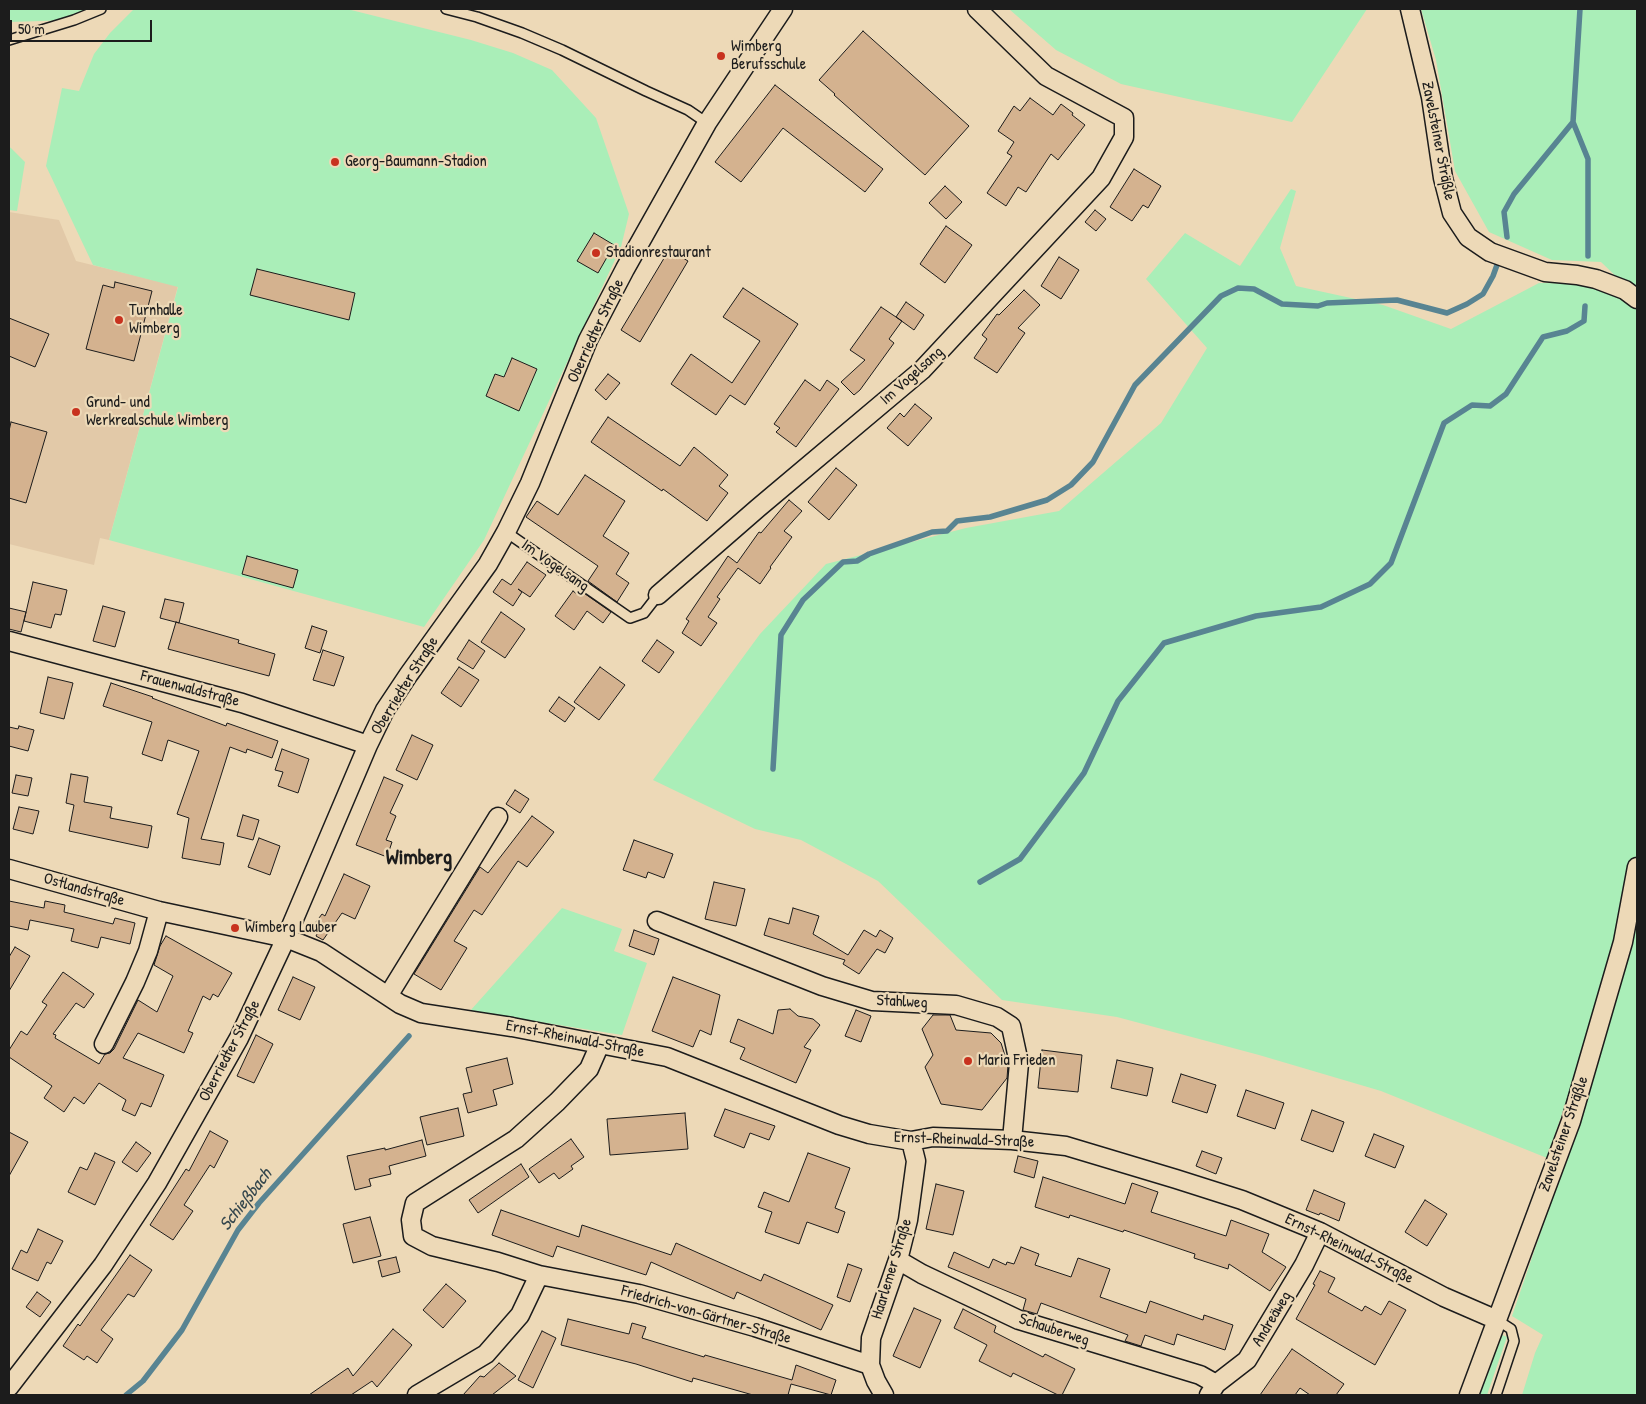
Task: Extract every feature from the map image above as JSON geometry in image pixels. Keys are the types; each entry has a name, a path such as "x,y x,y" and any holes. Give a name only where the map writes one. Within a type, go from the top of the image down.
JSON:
{"street":[{"name":"Oberriedter Straße","path":"9,1387 103,1265 157,1183 239,1038 286,938 368,745 390,703 488,564 530,483 588,340 625,269 707,123 783,9"},
{"name":"Im Vogelsang","path":"658,595 922,370 1101,178 1124,136 1124,118 1046,76 977,9"},
{"name":"Zavelsteiner Sträßle","path":"1410,9 1431,97 1443,178 1452,212 1468,237 1490,252 1545,272 1578,275 1596,279 1625,290 1637,299"},
{"name":"Frauenwaldstraße","path":"9,641 242,703 368,745"},
{"path":"388,996 498,817"},
{"name":"Zavelsteiner Sträßle","path":"1469,1395 1571,1121 1623,942 1637,867"},
{"name":"Ostlandstraße","path":"9,869 158,911 286,938"},
{"path":"104,1044 148,950 158,911"},
{"name":"Stahlweg","path":"657,922 822,986 872,1001 956,1005 997,1017 1011,1026 1019,1063 1012,1140"},
{"name":"Ernst-Rheinwald-Straße","path":"286,938 321,952 400,1004 421,1013 512,1027 667,1057 839,1125 869,1134 910,1141 933,1137 1012,1140 1066,1146 1167,1176 1242,1200 1320,1232 1444,1297 1497,1320"},
{"name":"Friedrich-von-Gärtner-Straße","path":"600,1044 589,1069 557,1102 516,1139 415,1203 411,1220 413,1236 432,1246 498,1262 539,1275 639,1294 755,1327 870,1365"},
{"name":"Haarlemer Straße","path":"884,1395 870,1365 871,1338 898,1260 908,1220 916,1161 910,1141"},
{"name":"Andreäweg","path":"1213,1390 1247,1360 1304,1265 1320,1232"},
{"name":"Schauberweg","path":"898,1260 922,1274 1019,1320 1200,1375 1213,1390"},
{"path":"417,1395 486,1354 520,1315 539,1275"}],"lane":[{"path":"9,40 74,20 101,9"},
{"path":"446,9 477,17 546,43 688,110 707,123"},
{"name":"Im Vogelsang","path":"506,532 630,618 644,613 658,595"},
{"path":"1496,1395 1514,1341 1511,1329 1497,1320"}],"shaded area":[{"name":"Grund- und Werkrealschule Wimberg","path":"9,212 59,220 76,261 178,286 109,540 100,538 94,565 9,544"}],"green space":[{"path":"9,9 89,9 74,20 9,22"},
{"path":"134,9 347,9 471,40 513,53 552,70 596,118 629,214 621,247 484,540 424,627 109,540 178,287 93,265 46,166 62,88 79,91 94,54 110,33"},
{"path":"1009,9 1367,9 1292,122 1121,84 1056,50"},
{"path":"1421,9 1637,9 1637,1395 1522,1395 1535,1353 1543,1335 1512,1316 1580,1117 1586,1043 1547,1158 1381,1091 1259,1055 1117,1017 1002,1000 878,881 801,840 755,829 653,780 760,634 826,564 966,528 1059,511 1161,423 1207,348 1146,279 1185,233 1240,266 1291,189 1296,191 1280,248 1296,286 1383,305 1451,329 1539,283 1624,284 1601,262 1552,260 1489,232 1455,171 1436,60"},
{"path":"9,147 25,162 17,211 9,210"},
{"path":"562,908 622,929 614,951 647,963 622,1035 470,1011"},
{"path":"1500,1334 1507,1337 1487,1395 1479,1395"}],"building":[{"path":"863,31 969,126 925,175 819,80"},
{"path":"775,85 883,169 865,192 783,128 741,182 715,162"},
{"path":"1030,98 1053,115 1061,104 1085,125 1058,160 1051,154 1026,192 1018,187 1006,206 987,193 1012,156 1007,153 1014,142 998,131 1014,106 1020,111"},
{"path":"1134,169 1161,186 1148,208 1143,205 1132,221 1110,207"},
{"path":"945,186 962,202 946,219 929,203"},
{"path":"1095,210 1106,219 1096,231 1085,222"},
{"path":"946,226 972,245 945,283 920,264"},
{"name":"Stadionrestaurant","path":"594,233 614,245 598,273 577,261"},
{"path":"669,250 688,261 640,342 621,330"},
{"path":"1059,257 1079,270 1061,299 1041,286"},
{"path":"257,269 355,293 349,320 250,295"},
{"name":"Turnhalle Wimberg","path":"115,282 152,291 134,361 86,349 103,285 114,288"},
{"path":"743,288 798,324 745,405 730,395 716,415 671,384 691,354 732,383 760,341 723,317"},
{"path":"1024,290 1040,305 1018,328 1025,333 997,373 974,358 987,339 982,335 997,314 999,315"},
{"path":"906,302 924,315 914,330 896,317"},
{"path":"881,307 902,321 889,339 894,343 860,390 854,395 841,382 865,360 850,350"},
{"path":"9,318 49,334 35,367 9,356"},
{"path":"512,358 537,369 519,411 486,396 495,374 504,377"},
{"path":"608,374 620,383 606,400 595,390"},
{"path":"805,380 820,391 827,380 839,389 796,447 776,432 780,428 774,424"},
{"path":"915,404 932,418 908,446 887,428 900,413 904,417"},
{"path":"608,417 680,466 694,447 728,475 719,486 728,493 707,521 663,489 662,491 591,442"},
{"path":"11,422 47,432 26,503 9,498 9,431"},
{"path":"836,468 857,485 829,520 808,502"},
{"path":"585,475 625,501 603,536 629,553 616,574 629,583 617,602 588,581 598,566 526,517 537,501 558,515"},
{"path":"789,500 802,511 784,531 792,537 760,584 738,568 717,597 720,599 708,617 717,623 701,646 682,633 689,621 686,619 728,556 737,563 759,532 761,533"},
{"path":"247,556 298,570 293,588 242,574"},
{"path":"527,562 546,575 530,597 518,589 522,592 513,606 493,592 502,579 511,585"},
{"path":"33,582 67,590 61,615 55,614 51,628 24,621"},
{"path":"573,591 578,595 581,591 611,612 603,623 587,611 574,630 555,616"},
{"path":"165,599 184,603 179,623 160,618"},
{"path":"103,606 125,612 115,647 93,641"},
{"path":"9,608 26,612 21,632 9,629"},
{"path":"501,612 525,629 505,658 481,642"},
{"path":"176,622 239,640 238,643 275,654 269,676 168,649"},
{"path":"312,626 327,631 320,653 305,648"},
{"path":"469,640 485,651 473,669 457,659"},
{"path":"657,640 674,652 659,673 642,661"},
{"path":"323,650 344,657 334,686 313,680"},
{"path":"459,667 479,680 461,707 441,693"},
{"path":"600,667 625,685 599,720 574,702"},
{"path":"48,677 73,683 64,719 40,713"},
{"path":"111,683 153,697 226,726 227,723 278,741 272,758 247,749 246,753 230,747 201,839 224,843 220,865 182,858 189,818 177,814 199,751 168,740 162,761 142,754 152,722 103,706"},
{"path":"559,697 575,708 565,722 549,711"},
{"path":"19,726 34,730 28,751 9,746 9,727 18,729"},
{"path":"412,735 433,745 417,780 396,770"},
{"path":"282,749 309,759 298,793 278,786 283,772 275,770"},
{"path":"71,774 88,777 84,802 112,807 110,818 152,826 148,848 69,831 74,805 66,803"},
{"path":"16,775 32,778 28,796 12,793"},
{"path":"384,777 403,785 390,813 396,816 386,840 392,842 387,857 356,845"},
{"path":"515,790 529,799 520,813 506,804"},
{"path":"19,807 39,811 33,834 13,829"},
{"path":"243,815 259,820 253,840 237,836"},
{"path":"532,816 554,832 527,867 518,861 482,915 474,910 454,941 467,948 441,990 414,974 480,867 488,873"},
{"path":"259,838 280,846 270,875 248,867"},
{"path":"634,840 673,854 664,878 648,872 646,878 623,870"},
{"path":"344,874 370,886 355,919 342,913 323,940 316,936 319,930 313,926 322,914 325,916"},
{"path":"714,882 745,889 736,926 705,919"},
{"path":"9,901 44,908 45,901 65,905 64,912 113,924 115,918 135,923 130,944 101,937 98,948 71,941 74,929 30,920 28,930 9,926"},
{"path":"793,908 819,916 813,934 848,955 864,930 876,937 880,930 893,938 885,953 877,949 859,974 843,964 845,960 764,935 769,918 789,924"},
{"path":"634,930 659,939 654,955 629,946"},
{"path":"166,936 232,973 218,997 213,994 210,1000 203,996 188,1031 193,1033 184,1053 138,1033 123,1058 164,1075 151,1107 141,1103 135,1116 122,1110 126,1100 99,1083 84,1104 74,1097 64,1112 44,1098 52,1086 9,1057 9,1050 21,1031 27,1035 47,1005 42,1002 63,972 94,994 84,1008 76,1003 53,1034 56,1035 55,1038 99,1064 105,1054 110,1053 114,1049 138,1000 157,1012 173,976 154,965 160,946"},
{"path":"15,947 30,956 9,991 9,957"},
{"path":"293,977 315,987 300,1020 278,1010"},
{"path":"673,977 720,995 711,1035 700,1030 693,1047 652,1031"},
{"path":"790,1009 798,1016 813,1019 820,1025 804,1047 811,1050 796,1083 740,1059 745,1048 730,1042 738,1019 773,1034 778,1010"},
{"path":"856,1010 871,1016 861,1042 845,1036"},
{"name":"Maria Frieden","path":"933,1015 950,1015 956,1030 991,1033 1001,1043 1008,1065 1007,1078 982,1110 941,1104 925,1067 933,1055 922,1029"},
{"path":"256,1035 273,1044 254,1083 237,1076"},
{"path":"1042,1050 1082,1055 1078,1092 1038,1088"},
{"path":"507,1058 513,1084 493,1090 497,1105 468,1113 463,1094 472,1092 466,1068"},
{"path":"1117,1060 1153,1068 1147,1096 1111,1088"},
{"path":"1181,1074 1216,1085 1207,1113 1172,1102"},
{"path":"1246,1090 1284,1103 1275,1129 1237,1116"},
{"path":"458,1108 464,1136 427,1145 420,1117"},
{"path":"725,1109 775,1126 769,1140 750,1133 744,1148 714,1136"},
{"path":"1312,1110 1344,1122 1333,1152 1301,1140"},
{"path":"685,1113 688,1149 610,1155 607,1119"},
{"path":"210,1131 228,1141 214,1168 210,1165 184,1205 193,1211 173,1240 150,1225 186,1169 189,1171"},
{"path":"9,1132 28,1142 9,1176"},
{"path":"1374,1134 1404,1146 1395,1168 1365,1156"},
{"path":"571,1139 584,1157 571,1166 573,1169 559,1179 554,1173 539,1183 529,1169"},
{"path":"422,1140 426,1156 389,1166 391,1174 369,1179 371,1186 355,1190 347,1156 385,1148 385,1150"},
{"path":"136,1142 151,1153 137,1172 122,1162"},
{"path":"1202,1151 1222,1158 1216,1174 1196,1166"},
{"path":"95,1153 115,1162 95,1205 68,1192 80,1167 87,1170"},
{"path":"808,1153 850,1168 835,1208 845,1212 838,1233 807,1222 799,1244 765,1232 772,1212 758,1207 764,1192 789,1202"},
{"path":"1018,1156 1038,1161 1034,1178 1014,1172"},
{"path":"521,1164 529,1177 478,1213 469,1200"},
{"path":"1043,1177 1125,1204 1132,1183 1158,1192 1151,1212 1226,1236 1231,1220 1269,1234 1262,1252 1286,1267 1270,1291 1229,1264 1228,1269 1194,1258 1195,1254 1124,1230 1123,1232 1070,1215 1069,1218 1035,1207"},
{"path":"936,1184 964,1191 953,1235 926,1229"},
{"path":"1314,1190 1345,1203 1339,1221 1320,1213 1319,1215 1306,1210"},
{"path":"1425,1200 1447,1214 1427,1246 1405,1232"},
{"path":"501,1210 579,1237 582,1225 671,1255 676,1243 761,1281 764,1274 833,1305 821,1330 737,1292 734,1299 651,1262 646,1275 557,1246 553,1257 492,1235"},
{"path":"370,1217 381,1256 353,1263 343,1224"},
{"path":"38,1229 63,1241 51,1264 47,1262 38,1281 12,1269 21,1250 27,1253"},
{"path":"1021,1247 1039,1254 1035,1265 1071,1277 1078,1258 1110,1269 1100,1297 1146,1313 1150,1301 1203,1320 1204,1315 1233,1325 1225,1350 1177,1334 1174,1345 1145,1335 1141,1346 1125,1341 1128,1335 1041,1303 1037,1314 1023,1310 1026,1299 948,1267 954,1252 989,1268 993,1259 1006,1265 1007,1262 1014,1264"},
{"path":"130,1255 152,1270 134,1297 128,1294 101,1330 113,1339 97,1363 87,1356 84,1360 63,1346 78,1324 80,1326"},
{"path":"396,1257 400,1272 382,1277 378,1261"},
{"path":"848,1264 862,1269 850,1302 837,1297"},
{"path":"1320,1271 1335,1278 1328,1292 1362,1311 1365,1306 1381,1315 1389,1301 1406,1310 1375,1365 1296,1319 1315,1285 1313,1284"},
{"path":"446,1284 466,1301 443,1328 423,1310"},
{"path":"37,1292 51,1302 40,1317 26,1307"},
{"path":"914,1308 941,1320 920,1368 893,1356"},
{"path":"963,1309 996,1326 994,1332 1043,1357 1045,1354 1075,1369 1062,1395 1058,1395 1013,1373 1011,1377 979,1361 987,1345 954,1328"},
{"path":"568,1319 629,1334 632,1323 646,1327 642,1338 704,1357 705,1355 792,1380 796,1365 836,1380 831,1395 791,1384 788,1395 753,1395 693,1378 692,1382 636,1364 561,1345"},
{"path":"393,1329 412,1345 377,1387 372,1381 351,1395 309,1395 348,1368 353,1376"},
{"path":"542,1331 556,1338 533,1388 518,1380"},
{"path":"1292,1349 1344,1384 1336,1395 1310,1395 1300,1388 1295,1395 1260,1395"},
{"path":"499,1363 516,1376 492,1395 463,1395 480,1376 484,1377"}],"waterway":[{"path":"1580,9 1573,122 1588,159 1588,256"},
{"path":"1507,237 1504,212 1514,194 1573,122"},
{"path":"773,769 781,635 803,600 843,562 857,561 869,554 932,532 947,531 957,521 990,517 1047,500 1071,485 1093,462 1135,385 1221,296 1238,288 1254,289 1282,304 1318,306 1327,303 1397,300 1447,313 1483,294 1497,265"},
{"path":"980,882 1020,859 1084,773 1118,701 1164,643 1256,616 1321,607 1370,584 1391,563 1444,423 1472,405 1490,406 1506,394 1543,337 1567,331 1584,321 1585,306"},
{"name":"Schießbach","path":"126,1395 143,1381 182,1330 238,1230 259,1203 409,1036"}],"place":[{"name":"Wimberg Berufsschule","path":"721,56"},
{"name":"Georg-Baumann-Stadion","path":"335,162"},
{"name":"Stadionrestaurant","path":"596,253"},
{"name":"Turnhalle Wimberg","path":"119,320"},
{"name":"Grund- und Werkrealschule Wimberg","path":"76,412"},
{"name":"Wimberg Lauber","path":"235,928"},
{"name":"Maria Frieden","path":"968,1061"}],"district":[{"name":"Wimberg","path":"419,858"}]}
